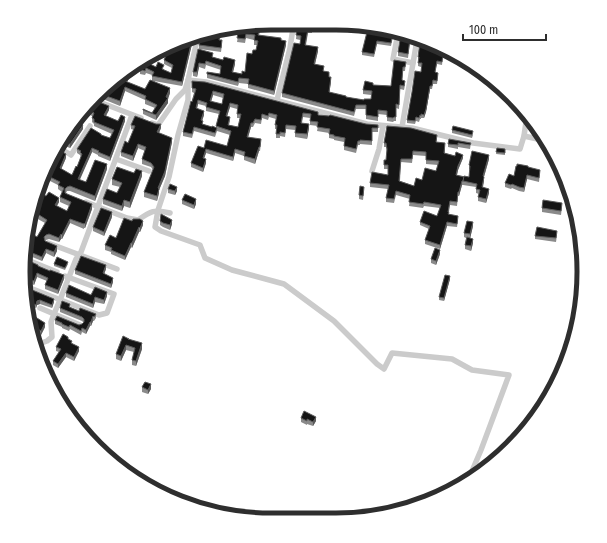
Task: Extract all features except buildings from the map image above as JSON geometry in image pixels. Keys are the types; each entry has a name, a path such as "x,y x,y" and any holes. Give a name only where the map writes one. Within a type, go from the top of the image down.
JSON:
{"street":[{"path":"277,100 290,48 293,30"},
{"path":"397,38 393,59 413,63"},
{"path":"100,102 158,125 176,99 185,90 197,42"},
{"path":"402,128 416,44"},
{"path":"188,80 206,82 367,124 412,128 473,143 520,149 526,123"},
{"path":"188,80 188,100 169,177 154,227 200,245 205,258 232,270 284,284 334,321 377,364 384,369 392,353 452,359 472,370 509,375 472,470"},
{"path":"41,343 52,337 51,322 76,259 81,252 132,115"},
{"path":"63,150 72,155 90,126"},
{"path":"372,171 379,149 383,126"},
{"path":"524,136 537,139"},
{"path":"116,159 149,171"},
{"path":"83,201 127,218 138,220 148,213 158,210 170,213"},
{"path":"48,243 117,269"},
{"path":"31,262 114,294 107,313 99,315 31,288"},
{"path":"40,308 80,325"}]}
